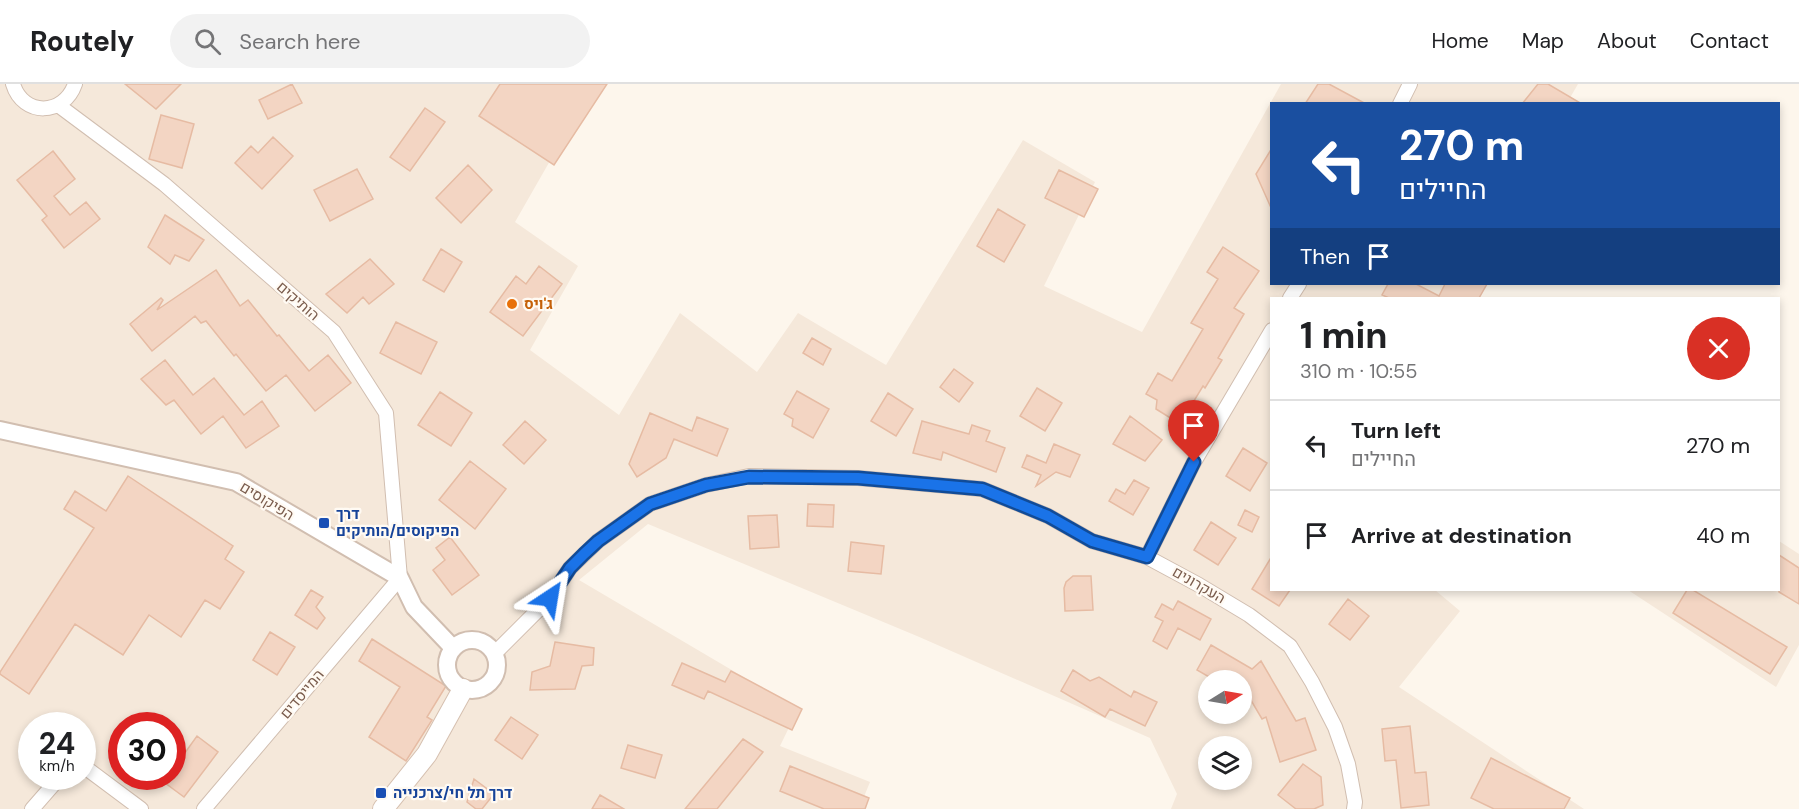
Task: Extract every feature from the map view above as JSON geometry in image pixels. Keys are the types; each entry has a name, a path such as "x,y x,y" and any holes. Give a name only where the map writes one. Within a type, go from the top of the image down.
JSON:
{"main road":[{"path":"383,809 427,754 463,689"}],"street":[{"path":"13,84 20,99 38,108 49,108 67,100 75,84"},
{"path":"1401,102 1410,84"},
{"name":"הותיקים","path":"58,105 164,184 334,332 386,413 400,578"},
{"path":"1147,557 1194,462 1270,333"},
{"name":"הפיקוסים","path":"0,430 236,482 400,578"},
{"name":"העקרונים","path":"495,654 550,598 570,568 598,541 650,504 706,485 749,477 858,478 982,489 1048,516 1092,541 1147,557 1249,615 1290,646 1335,727 1348,764 1355,802 1354,809"},
{"path":"400,578 414,607 453,648"},
{"name":"המייסדים","path":"204,809 400,578"},
{"path":"477,640 489,646 495,654 498,668 489,684 478,690 463,689 452,682 447,669 447,660 453,648 460,643 477,640"},
{"path":"96,775 141,809"},
{"path":"32,809 49,790"}],"shaded area":[{"path":"0,84 594,84 515,222 578,266 530,350 619,415 680,313 757,372 798,313 886,365 1023,140 1095,182 1044,286 1142,332 1270,104 1270,285 1469,285 1463,297 1270,297 1270,591 1436,591 1460,611 1399,687 1584,809 1171,809 1177,794 1150,738 917,636 648,524 579,580 798,709 780,746 870,782 859,809 0,809"},
{"path":"1281,84 1578,84 1568,102 1271,102"},
{"path":"1780,542 1799,554 1799,645 1776,687 1630,591 1780,591"}],"building":[{"path":"125,84 181,84 156,109"},
{"path":"292,84 302,103 268,119 259,100"},
{"path":"500,84 607,84 554,165 479,116"},
{"path":"1318,84 1329,84 1362,102 1306,102"},
{"path":"1538,84 1548,84 1579,102 1524,102"},
{"path":"425,108 445,122 410,171 390,157"},
{"path":"161,115 194,124 182,168 149,159"},
{"path":"273,137 293,156 262,189 235,163 251,146 258,153"},
{"path":"53,151 75,179 54,196 70,215 86,202 100,219 64,248 42,220 47,216 17,180"},
{"path":"1270,151 1270,206 1256,174"},
{"path":"468,165 492,190 461,223 436,198"},
{"path":"357,169 373,199 330,221 314,190"},
{"path":"1059,170 1098,189 1084,217 1045,198"},
{"path":"998,209 1025,225 1004,262 977,246"},
{"path":"165,215 204,240 189,261 175,255 170,264 148,247"},
{"path":"1223,247 1259,271 1234,308 1244,314 1218,358 1222,360 1180,424 1156,409 1157,400 1146,394 1158,373 1172,381 1203,329 1191,323 1218,279 1207,272"},
{"path":"441,249 462,262 444,292 423,280"},
{"path":"370,259 394,284 369,304 363,297 347,313 326,294"},
{"path":"539,266 562,284 523,336 490,312 516,276 526,284"},
{"path":"216,270 240,306 248,300 309,371 328,355 351,383 315,411 286,375 266,391 206,321 201,323 195,316 152,351 130,324 161,298 163,300 157,310"},
{"path":"1387,285 1418,285 1439,296 1444,285 1486,285 1480,297 1387,297 1382,295"},
{"path":"396,322 437,342 421,374 380,353"},
{"path":"812,338 831,349 823,365 803,353"},
{"path":"165,360 193,395 214,378 244,415 262,401 279,426 246,448 223,416 201,434 174,400 166,405 141,379"},
{"path":"954,369 973,383 959,402 940,387"},
{"path":"1037,388 1062,403 1045,431 1020,416"},
{"path":"797,391 829,409 813,438 792,426 793,419 784,414"},
{"path":"440,392 472,413 451,446 418,425"},
{"path":"888,393 913,409 896,436 871,421"},
{"path":"650,413 692,431 697,417 728,429 717,456 674,439 666,458 637,477 629,464"},
{"path":"1130,416 1162,440 1145,461 1113,444"},
{"path":"525,421 546,440 524,464 503,445"},
{"path":"922,421 969,434 972,425 990,431 986,441 1005,448 996,472 943,452 941,460 913,453"},
{"path":"1054,444 1080,455 1070,477 1056,472 1036,486 1041,475 1022,467 1027,455 1046,463"},
{"path":"1243,448 1267,463 1250,491 1226,476"},
{"path":"470,461 506,489 475,529 439,500"},
{"path":"128,476 233,546 225,559 244,572 220,609 205,600 181,637 149,615 123,655 75,624 29,694 0,672 94,528 64,509 75,491 106,511"},
{"path":"1134,480 1149,488 1133,515 1109,501 1116,489 1125,494"},
{"path":"808,504 834,505 833,527 807,526"},
{"path":"1245,510 1259,517 1252,532 1238,525"},
{"path":"777,515 779,547 750,549 748,516"},
{"path":"1211,522 1236,538 1218,565 1194,550"},
{"path":"450,537 479,575 452,595 433,570 445,560 436,548"},
{"path":"851,542 884,546 881,574 848,571"},
{"path":"1780,556 1799,568 1799,604 1779,592"},
{"path":"1270,559 1270,591 1289,591 1279,606 1252,589"},
{"path":"1073,576 1091,576 1093,610 1065,611 1064,588 1066,582"},
{"path":"311,590 323,597 316,607 325,618 317,629 295,615"},
{"path":"1686,591 1695,591 1787,647 1770,674 1673,613"},
{"path":"1348,599 1369,616 1350,640 1329,624"},
{"path":"1178,601 1211,619 1200,640 1178,628 1167,649 1153,641 1163,621 1155,617 1162,604 1173,610"},
{"path":"270,632 295,647 277,675 253,660"},
{"path":"372,639 446,686 427,717 432,720 406,761 369,737 400,687 359,661"},
{"path":"555,642 594,648 593,665 582,666 575,689 530,690 532,672 550,666"},
{"path":"1211,645 1252,669 1261,661 1296,721 1305,718 1316,750 1280,762 1266,717 1262,719 1252,702 1252,670 1197,670"},
{"path":"682,663 725,682 731,671 802,709 792,730 708,691 704,699 672,685"},
{"path":"1073,670 1090,681 1099,677 1131,697 1134,691 1157,702 1145,726 1110,709 1105,717 1061,691"},
{"path":"511,717 538,735 522,759 495,740"},
{"path":"1410,726 1415,773 1426,772 1429,805 1401,808 1396,760 1385,761 1382,729"},
{"path":"197,736 218,752 184,797 175,790 186,790 186,751"},
{"path":"743,739 763,752 717,809 685,809"},
{"path":"628,745 662,755 655,778 621,768"},
{"path":"1491,758 1570,798 1564,809 1494,809 1471,798"},
{"path":"1303,764 1321,777 1323,805 1314,809 1296,809 1278,795"},
{"path":"790,766 869,798 865,809 824,809 780,791"},
{"path":"474,779 494,794 482,809 476,809 467,802"},
{"path":"600,795 624,809 592,809"}],"place":[{"name":"ג'ויס","path":"512,304"},
{"name":"דרך הפיקוסים/הותיקים","path":"324,523"},
{"name":"דרך תל חי/צרכנייה","path":"381,793"}],"route":[{"path":"550,598 570,568 584,554 598,541 650,504 706,485 749,477 858,478 982,489 1048,516 1092,541 1147,557 1194,462"}]}
